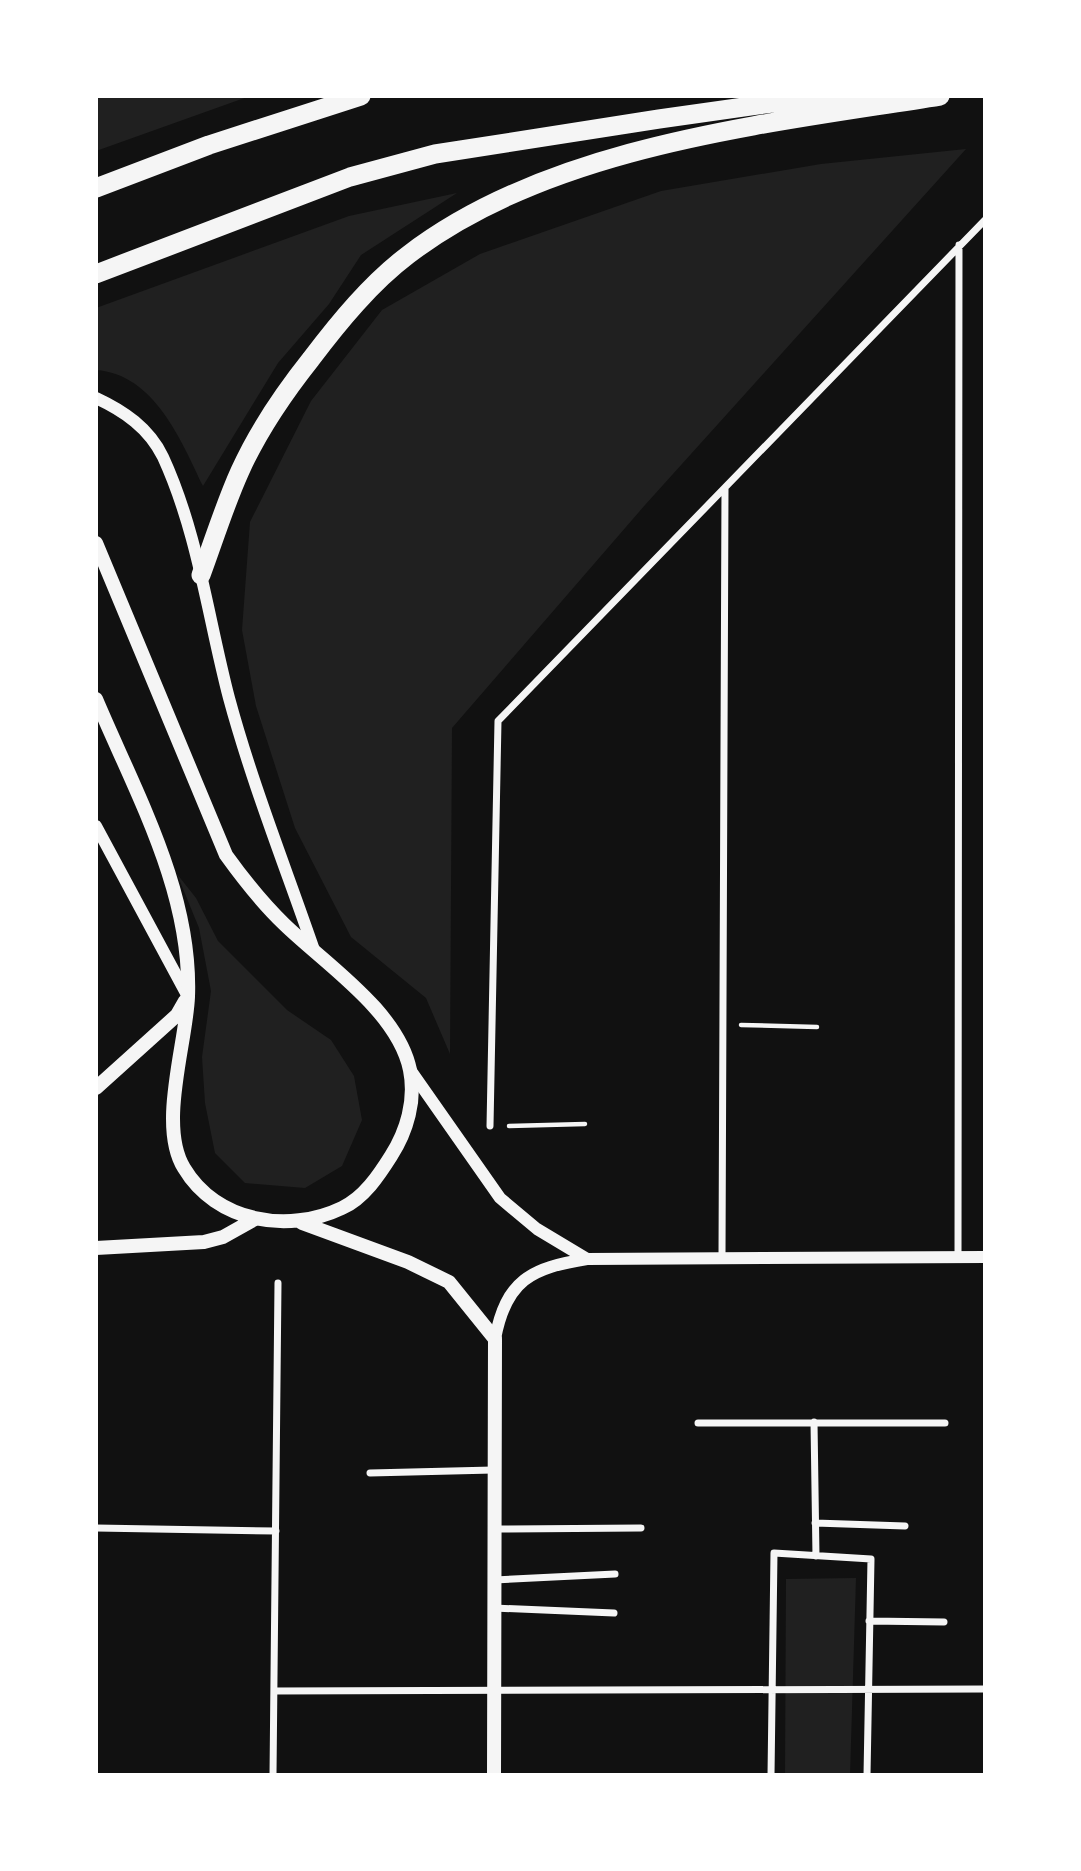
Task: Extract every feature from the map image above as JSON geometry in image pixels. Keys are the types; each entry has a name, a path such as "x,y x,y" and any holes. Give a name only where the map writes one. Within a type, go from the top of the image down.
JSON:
{"highway":[{"path":"96,188 209,145 361,96"},
{"path":"96,274 350,177 435,154 722,110 869,96"},
{"path":"201,575 240,470 285,392 332,331 408,254 492,204 636,150 751,127 940,96"}],"main road":[{"path":"96,543 226,855 252,891 378,1011 399,1041 410,1071 411,1105 404,1136 374,1182 344,1208 302,1223"},
{"path":"96,699 168,871 182,917 188,997 173,1134 182,1166 206,1196 255,1219 302,1223 408,1262 449,1282 495,1339 494,1775"},
{"path":"96,1088 177,1015 188,997"},
{"path":"96,1248 204,1242 223,1237 255,1219"}],"street":[{"path":"491,1126 498,720 985,220"},
{"path":"958,1257 959,244"},
{"path":"96,398 131,417 162,455 201,575 229,699 314,950"},
{"path":"722,1258 725,488"},
{"path":"96,826 188,997"},
{"path":"410,1071 499,1198 537,1229 587,1259"},
{"path":"495,1339 507,1298 534,1271 555,1264 587,1259 985,1257"},
{"path":"273,1775 278,1283"},
{"path":"814,1422 816,1556"},
{"path":"698,1423 945,1423"},
{"path":"370,1473 493,1470"},
{"path":"815,1523 905,1526"},
{"path":"96,1528 276,1531"},
{"path":"493,1529 641,1528"},
{"path":"771,1775 770,1690 774,1553 872,1559 867,1775"},
{"path":"493,1580 615,1574"},
{"path":"494,1608 614,1613"},
{"path":"869,1621 944,1622"},
{"path":"274,1691 985,1689"}],"path":[{"path":"722,1024 817,1027"},
{"path":"491,1126 585,1124"}],"shaded area":[{"path":"96,96 250,96 96,151"},
{"path":"966,149 645,505 452,728 450,1054 426,998 351,937 295,828 256,706 242,630 250,522 311,401 382,310 480,254 661,191 821,164"},
{"path":"457,193 361,255 329,304 278,363 203,486 175,430 150,396 134,383 116,374 96,370 96,308 349,216"},
{"path":"177,874 196,898 218,941 287,1010 331,1040 354,1076 362,1120 342,1166 305,1188 245,1183 215,1153 205,1103 202,1057 211,991 199,928"},
{"path":"856,1578 850,1775 785,1775 786,1579"}]}
